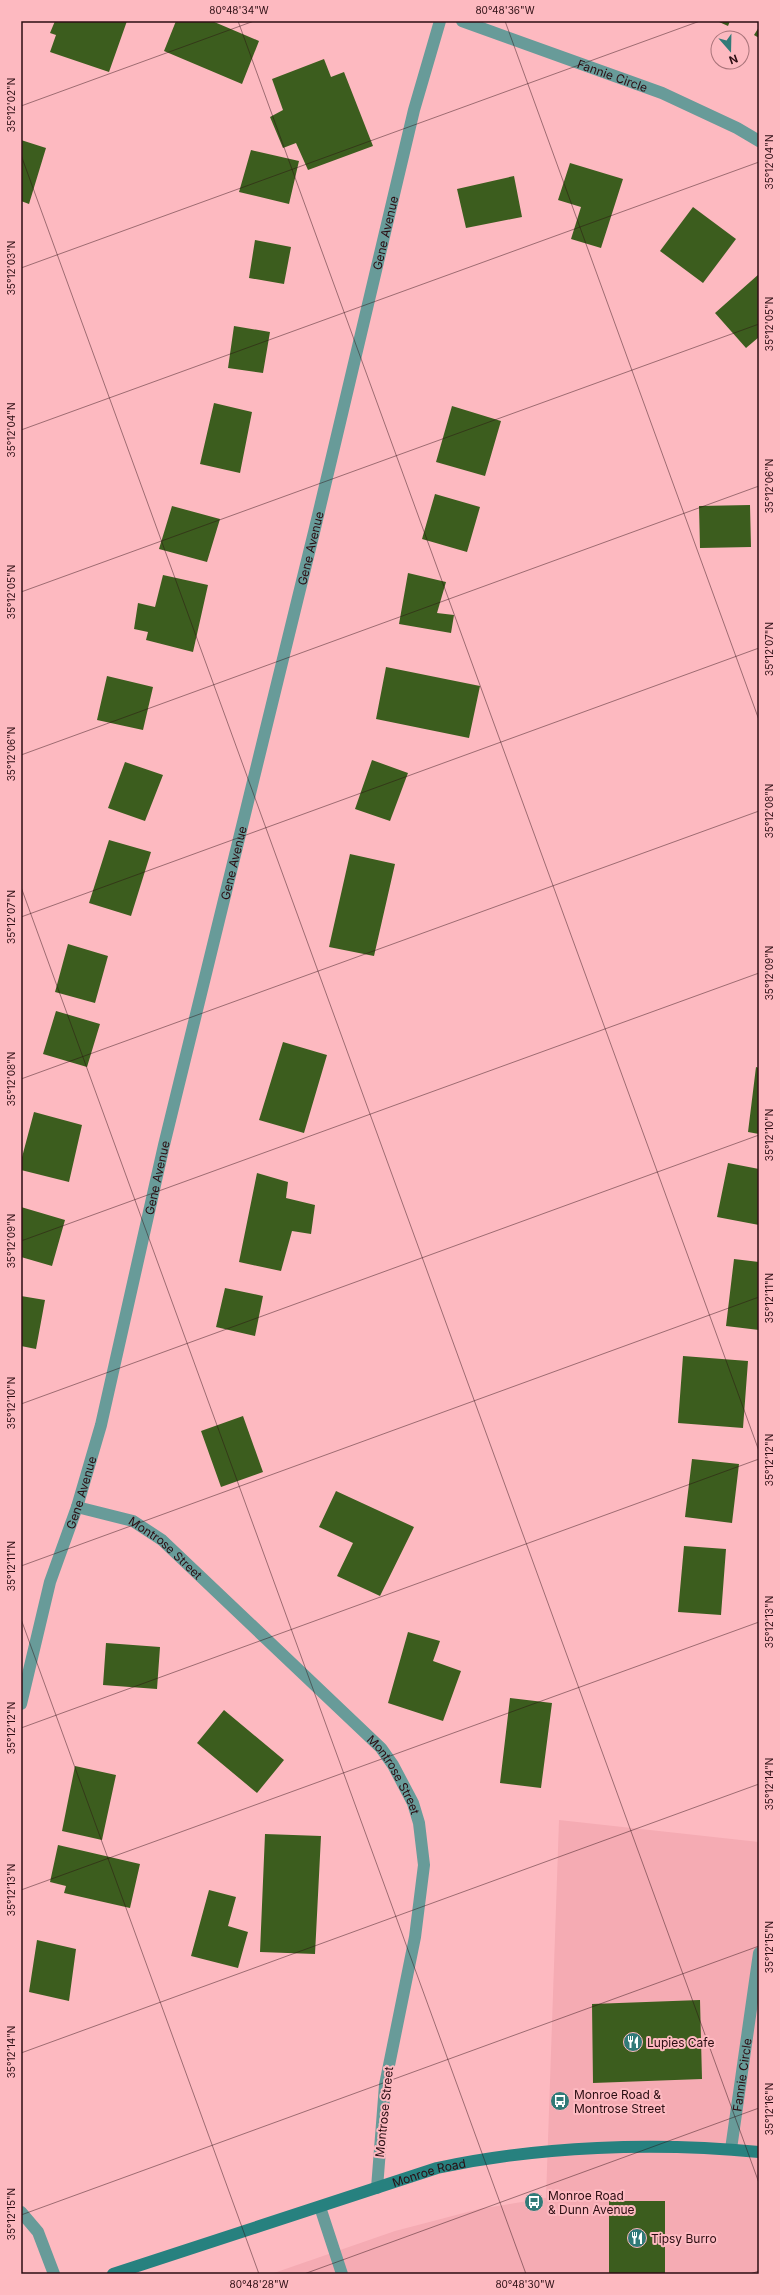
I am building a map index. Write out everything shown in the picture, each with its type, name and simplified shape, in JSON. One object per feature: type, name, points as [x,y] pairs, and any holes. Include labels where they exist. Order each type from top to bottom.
[{"type":"main road","name":"Monroe Road","points":[[113,2274],[437,2168],[487,2157],[605,2148],[697,2147],[759,2152]]},
{"type":"street","name":"Gene Avenue","points":[[21,1704],[50,1582],[77,1507],[101,1425],[166,1137],[312,544],[414,110],[440,21]]},
{"type":"street","name":"Fannie Circle","points":[[462,21],[662,93],[737,128],[759,141]]},
{"type":"street","name":"Montrose Street","points":[[77,1507],[133,1521],[162,1540],[381,1748],[393,1765],[412,1803],[419,1823],[424,1865],[415,1937],[385,2085],[377,2188]]},
{"type":"street","name":"Fannie Circle","points":[[730,2150],[759,1953]]},
{"type":"street","points":[[320,2207],[342,2274]]},
{"type":"street","points":[[21,2212],[38,2232],[54,2274]]},
{"type":"shaded area","points":[[559,1820],[759,1842],[759,2274],[271,2274],[395,2231],[479,2209],[546,2198]]},
{"type":"building","points":[[55,21],[127,21],[109,72],[50,52],[56,35],[50,33]]},
{"type":"building","points":[[176,21],[212,21],[259,41],[242,84],[164,51]]},
{"type":"building","points":[[717,21],[730,21],[728,26]]},
{"type":"building","points":[[759,27],[759,38],[754,35]]},
{"type":"building","points":[[324,59],[331,77],[344,72],[373,146],[308,170],[296,143],[283,148],[270,117],[283,110],[272,79]]},
{"type":"building","points":[[21,140],[46,148],[29,204],[21,201]]},
{"type":"building","points":[[251,150],[299,161],[289,204],[239,192]]},
{"type":"building","points":[[570,163],[623,179],[601,248],[571,239],[581,207],[558,200]]},
{"type":"building","points":[[514,176],[522,217],[466,228],[457,189]]},
{"type":"building","points":[[693,207],[736,239],[703,283],[660,251]]},
{"type":"building","points":[[255,240],[291,247],[284,284],[249,278]]},
{"type":"building","points":[[759,274],[759,337],[746,348],[715,313]]},
{"type":"building","points":[[234,326],[270,332],[263,373],[228,368]]},
{"type":"building","points":[[214,403],[252,412],[240,473],[200,464]]},
{"type":"building","points":[[452,406],[501,421],[485,476],[436,462]]},
{"type":"building","points":[[435,494],[480,507],[467,552],[422,539]]},
{"type":"building","points":[[750,505],[751,547],[700,548],[699,506]]},
{"type":"building","points":[[172,506],[220,519],[207,562],[159,549]]},
{"type":"building","points":[[408,573],[446,582],[437,613],[454,615],[451,633],[399,624]]},
{"type":"building","points":[[163,575],[208,585],[193,652],[146,640],[148,632],[134,629],[138,603],[155,607]]},
{"type":"building","points":[[386,667],[480,686],[469,738],[376,719]]},
{"type":"building","points":[[107,676],[153,687],[143,730],[97,720]]},
{"type":"building","points":[[372,760],[408,773],[390,821],[355,809]]},
{"type":"building","points":[[125,762],[163,775],[145,821],[108,808]]},
{"type":"building","points":[[109,840],[151,852],[131,916],[89,903]]},
{"type":"building","points":[[350,854],[395,864],[374,956],[329,947]]},
{"type":"building","points":[[68,944],[108,956],[95,1003],[55,992]]},
{"type":"building","points":[[56,1011],[100,1024],[87,1067],[43,1054]]},
{"type":"building","points":[[283,1042],[327,1055],[304,1133],[259,1120]]},
{"type":"building","points":[[756,1067],[759,1068],[759,1134],[748,1132]]},
{"type":"building","points":[[34,1112],[82,1125],[69,1182],[21,1170],[21,1161]]},
{"type":"building","points":[[728,1163],[759,1169],[759,1225],[717,1217]]},
{"type":"building","points":[[257,1173],[288,1182],[286,1198],[315,1205],[311,1234],[292,1231],[281,1271],[239,1262]]},
{"type":"building","points":[[21,1207],[65,1220],[52,1266],[21,1257]]},
{"type":"building","points":[[734,1259],[759,1262],[759,1330],[726,1326]]},
{"type":"building","points":[[225,1288],[263,1296],[255,1336],[216,1327]]},
{"type":"building","points":[[21,1296],[45,1300],[36,1349],[21,1346]]},
{"type":"building","points":[[683,1356],[748,1361],[743,1428],[678,1423]]},
{"type":"building","points":[[243,1416],[263,1472],[221,1487],[201,1431]]},
{"type":"building","points":[[692,1459],[739,1464],[732,1523],[685,1517]]},
{"type":"building","points":[[336,1491],[414,1527],[380,1596],[337,1576],[353,1543],[319,1527]]},
{"type":"building","points":[[684,1546],[726,1549],[721,1615],[678,1612]]},
{"type":"building","points":[[408,1632],[440,1641],[433,1661],[461,1671],[443,1721],[388,1703]]},
{"type":"building","points":[[106,1643],[160,1647],[157,1689],[103,1685]]},
{"type":"building","points":[[510,1698],[552,1703],[541,1788],[500,1783]]},
{"type":"building","points":[[224,1710],[284,1760],[257,1793],[197,1743]]},
{"type":"building","points":[[75,1766],[116,1775],[102,1840],[62,1831]]},
{"type":"building","points":[[265,1834],[321,1836],[315,1954],[260,1952]]},
{"type":"building","points":[[58,1845],[140,1864],[130,1908],[64,1893],[66,1886],[50,1882]]},
{"type":"building","points":[[209,1890],[236,1897],[228,1926],[248,1932],[238,1968],[191,1956]]},
{"type":"building","points":[[37,1940],[76,1949],[69,2001],[29,1992]]},
{"type":"building","name":"Lupies Cafe","points":[[700,2000],[702,2079],[593,2083],[592,2004]]},
{"type":"building","name":"Tipsy Burro","points":[[609,2201],[665,2201],[665,2274],[609,2274]]},
{"type":"place","name":"Lupies Cafe","points":[[633,2042]]},
{"type":"place","name":"Monroe Road & Montrose Street","points":[[560,2101]]},
{"type":"place","name":"Monroe Road & Dunn Avenue","points":[[534,2202]]},
{"type":"place","name":"Tipsy Burro","points":[[637,2238]]}]
